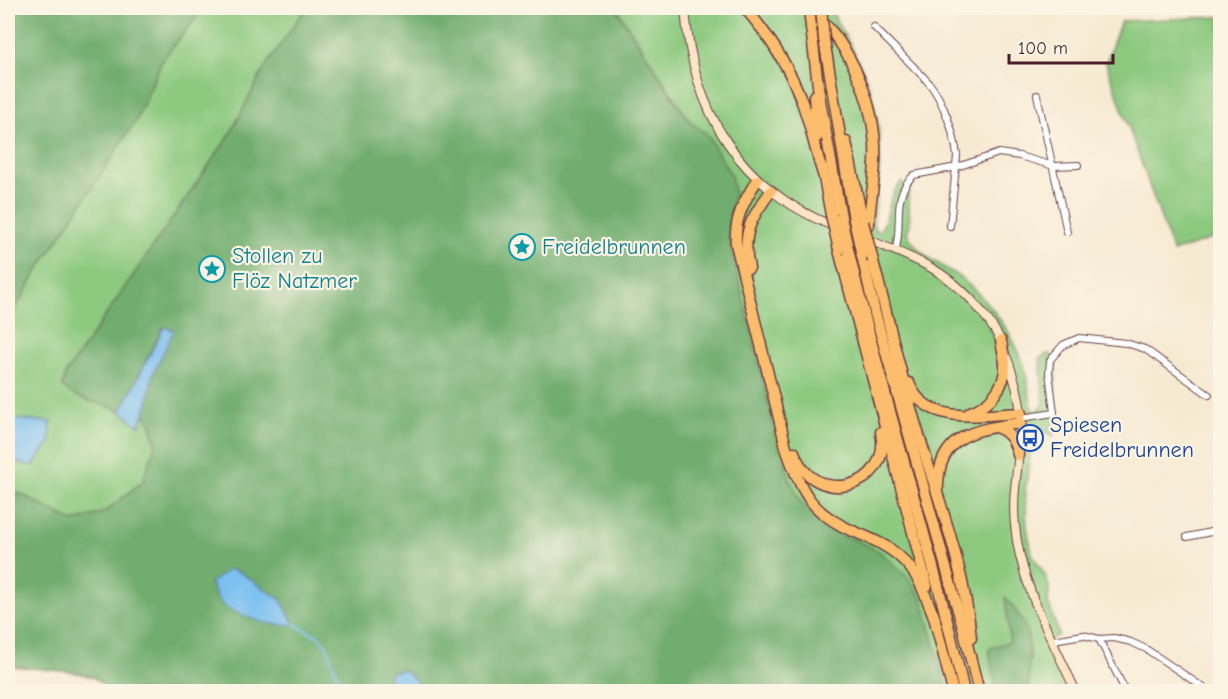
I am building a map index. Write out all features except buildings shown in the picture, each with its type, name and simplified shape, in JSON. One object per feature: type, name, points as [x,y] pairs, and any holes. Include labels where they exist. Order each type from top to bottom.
[{"type":"highway","points":[[745,8],[775,47],[803,104],[814,149],[836,216],[878,404],[953,692]]},
{"type":"highway","points":[[808,8],[836,216]]},
{"type":"highway","points":[[808,8],[844,49],[864,90],[872,118],[876,146],[862,222],[862,256],[875,313],[979,692]]},
{"type":"highway","points":[[821,8],[832,92],[862,222],[968,613],[973,665]]},
{"type":"highway","points":[[814,50],[814,107],[823,174]]},
{"type":"highway","points":[[757,180],[738,214],[736,244],[794,472],[808,499],[826,517],[883,545],[903,560],[920,582],[935,619]]},
{"type":"highway","points":[[771,191],[750,223],[746,234],[747,258],[793,448],[797,461],[804,470],[817,482],[836,486],[846,486],[857,482],[872,472],[882,451],[878,404]]},
{"type":"highway","points":[[844,251],[927,544],[964,692]]},
{"type":"highway","points":[[960,414],[977,409],[994,396],[1004,377],[1005,366],[1001,341]]},
{"type":"highway","points":[[897,350],[911,388],[918,398],[936,411],[1021,418]]},
{"type":"highway","points":[[938,499],[939,470],[950,447],[966,434],[1021,418]]},
{"type":"highway","points":[[994,427],[1008,433],[1018,455]]},
{"type":"street","points":[[685,8],[691,56],[706,104],[740,160],[757,180],[807,216],[925,264],[952,279],[972,299],[1001,341],[1017,390],[1021,418],[1013,509],[1019,556],[1025,579],[1076,692]]},
{"type":"street","points":[[874,27],[930,84],[942,104],[956,147],[957,167],[950,226]]},
{"type":"street","points":[[1037,95],[1067,232]]},
{"type":"street","points":[[895,251],[900,231],[898,201],[901,191],[914,175],[957,167],[999,153],[1054,166],[1078,165]]},
{"type":"street","points":[[1021,418],[1054,413],[1049,372],[1050,360],[1063,345],[1079,338],[1126,343],[1145,349],[1209,394]]},
{"type":"street","points":[[1187,537],[1221,530]]},
{"type":"street","points":[[1053,640],[1083,635],[1131,642],[1146,649],[1210,692]]},
{"type":"street","points":[[1099,639],[1126,692]]},
{"type":"green space","points":[[8,8],[204,8],[162,60],[137,119],[38,270],[8,322]]},
{"type":"green space","points":[[204,8],[306,8],[265,67],[229,136],[66,373],[100,403],[121,411],[139,426],[145,414],[151,424],[156,444],[143,481],[105,512],[73,522],[19,493],[9,491],[8,493],[8,460],[11,462],[51,422],[8,419],[8,322],[38,270],[137,119],[162,60]]},
{"type":"green space","points":[[306,8],[616,8],[677,103],[691,123],[707,134],[731,175],[734,193],[729,239],[776,435],[791,482],[801,503],[816,519],[835,533],[880,552],[909,579],[922,598],[947,691],[426,692],[405,670],[391,672],[386,691],[111,691],[93,677],[73,672],[8,666],[8,493],[9,491],[19,493],[73,522],[105,512],[143,481],[156,444],[151,424],[145,414],[153,374],[173,330],[163,327],[121,411],[68,392],[62,387],[66,373],[229,136],[265,67]]},
{"type":"green space","points":[[616,8],[833,8],[837,23],[862,69],[875,108],[880,164],[873,224],[875,230],[879,231],[883,225],[896,188],[902,182],[908,190],[910,225],[907,232],[911,240],[923,253],[972,287],[997,316],[1022,360],[1032,410],[1037,411],[1044,404],[1040,358],[1051,354],[1056,363],[1054,436],[1041,429],[1034,430],[1025,492],[1027,528],[1032,554],[1046,577],[1049,588],[1048,602],[1059,635],[1046,641],[1069,689],[1029,691],[1028,670],[1031,655],[1006,598],[1010,643],[992,647],[989,650],[996,691],[947,691],[922,598],[909,579],[880,552],[835,533],[816,519],[801,503],[791,482],[776,435],[729,238],[734,193],[707,134],[691,123]]},
{"type":"green space","points":[[1220,17],[1220,236],[1173,252],[1106,63],[1121,21]]},
{"type":"green space","points":[[1005,597],[1025,625],[1029,652],[1029,691],[996,691],[989,650],[1010,642]]},
{"type":"water","points":[[164,327],[174,330],[153,374],[147,407],[139,426],[121,411]]},
{"type":"water","points":[[8,419],[51,422],[50,442],[33,466],[8,460]]},
{"type":"water","points":[[230,569],[241,573],[281,600],[294,624],[278,625],[257,620],[237,613],[222,604],[210,583]]},
{"type":"water","points":[[405,670],[426,691],[386,691],[391,672]]},
{"type":"waterway","points":[[294,624],[319,637],[327,647],[337,676],[352,692]]},
{"type":"place","name":"Freidelbrunnen","points":[[522,247]]},
{"type":"place","name":"Stollen zu Flöz Natzmer","points":[[212,269]]},
{"type":"place","name":"Spiesen Freidelbrunnen","points":[[1030,438]]}]
